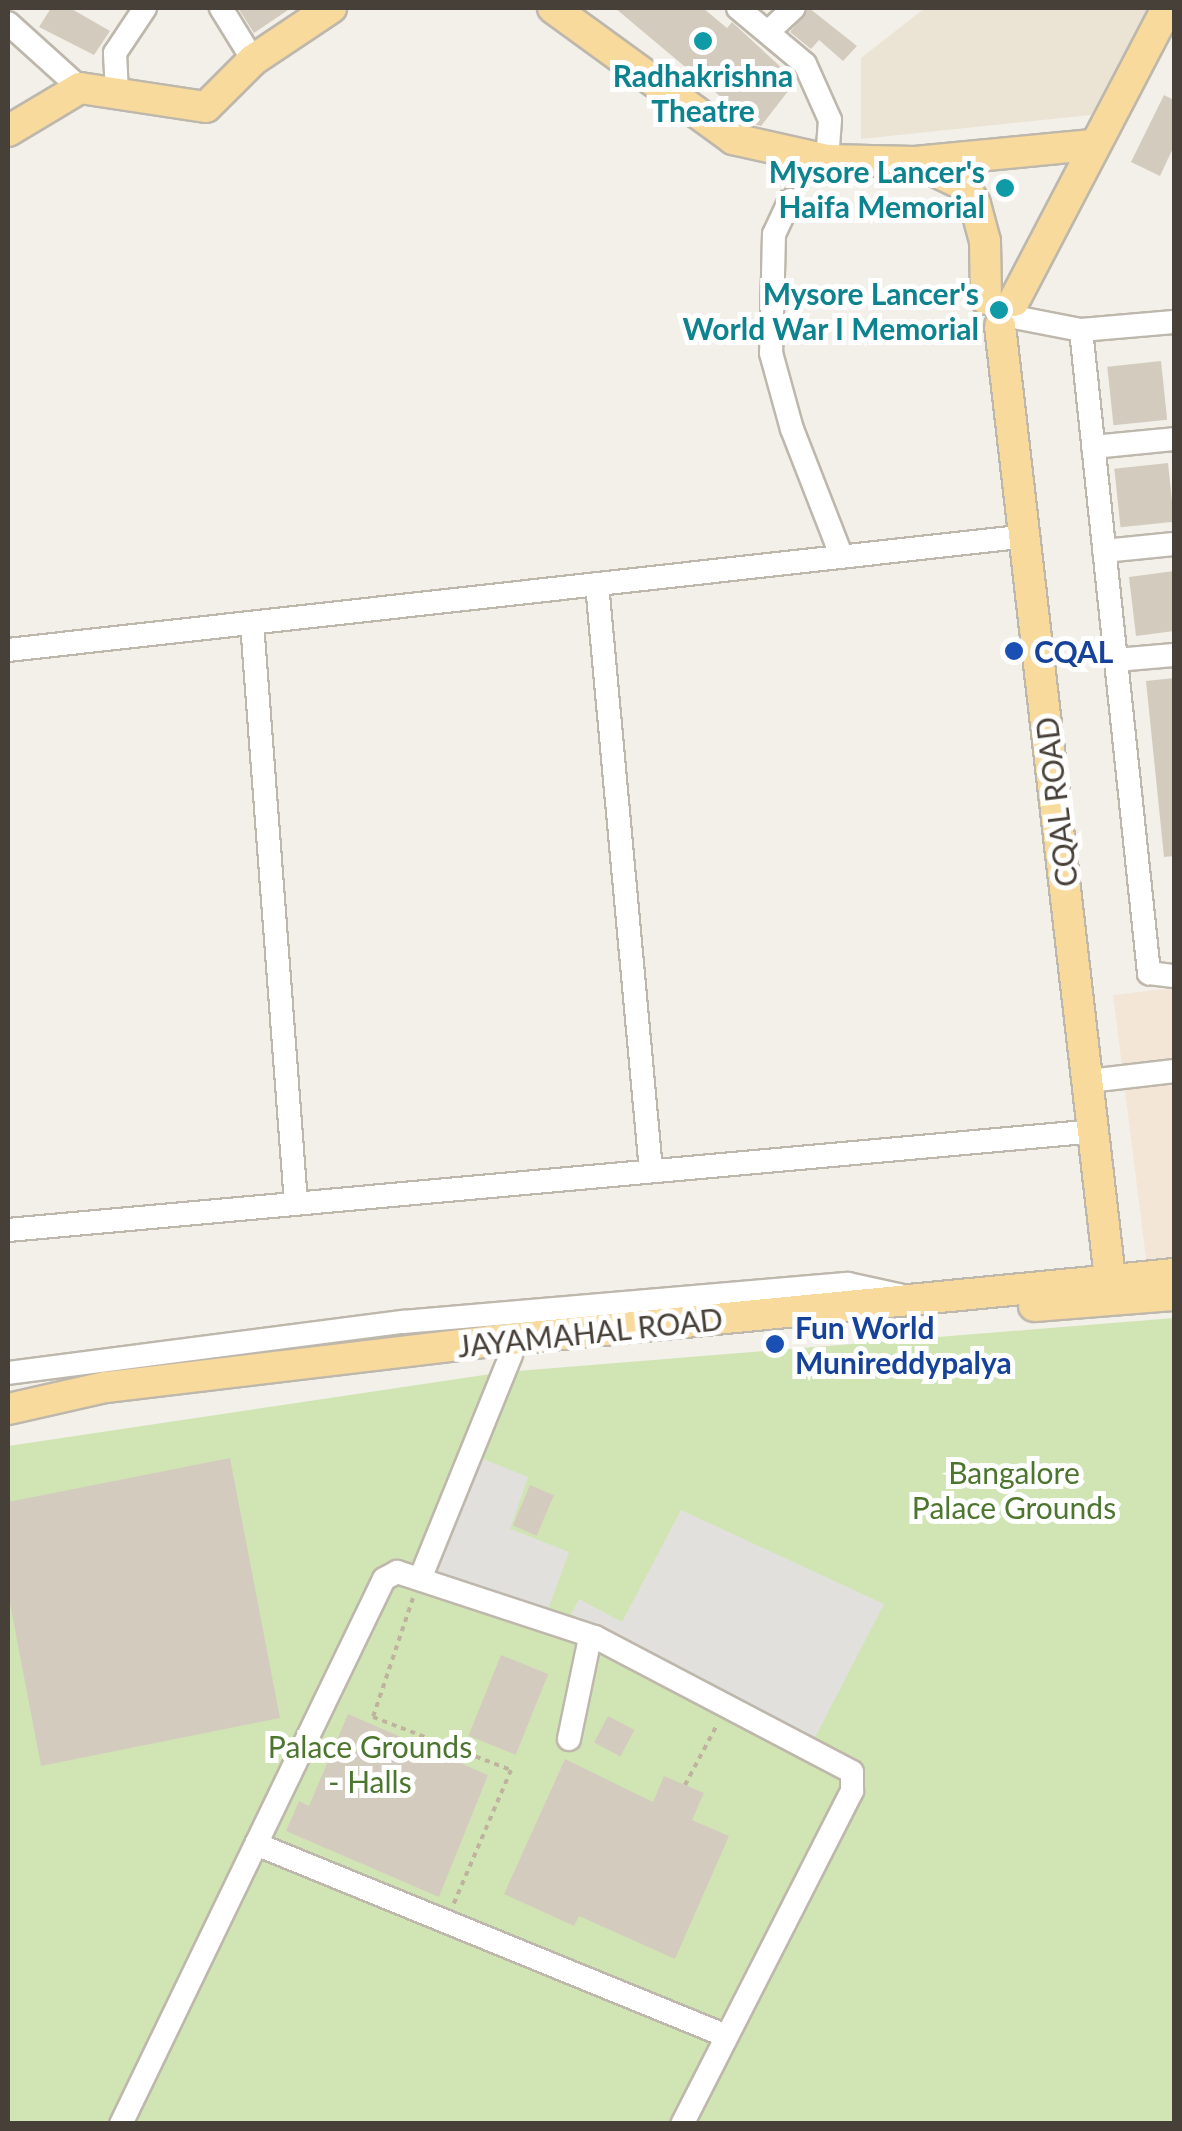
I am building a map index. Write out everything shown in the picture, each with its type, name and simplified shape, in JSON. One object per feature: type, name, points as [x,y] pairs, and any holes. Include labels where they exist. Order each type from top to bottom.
[{"type":"main road","points":[[8,131],[80,88],[200,108],[253,60],[331,8]]},
{"type":"main road","name":"CQAL ROAD","points":[[553,8],[721,133],[827,160],[915,162],[1092,144]]},
{"type":"main road","points":[[1004,311],[1167,8]]},
{"type":"main road","name":"CQAL ROAD","points":[[915,162],[944,171],[975,204],[1004,311],[1112,1290]]},
{"type":"main road","name":"JAYAMAHAL ROAD","points":[[562,1331],[1112,1290],[1174,1274]]},
{"type":"main road","name":"JAYAMAHAL ROAD","points":[[8,1421],[101,1402],[498,1351],[562,1331],[920,1300],[1112,1290],[1174,1295]]},
{"type":"main road","name":"JAYAMAHAL ROAD","points":[[8,1409],[106,1387],[498,1351]]},
{"type":"street","points":[[8,16],[16,8]]},
{"type":"street","points":[[117,92],[116,53],[145,8]]},
{"type":"street","points":[[221,8],[253,60]]},
{"type":"street","points":[[738,8],[805,64],[830,120],[827,160]]},
{"type":"street","points":[[768,32],[794,8]]},
{"type":"street","points":[[8,23],[80,88]]},
{"type":"street","points":[[790,200],[774,234],[771,353],[792,429],[842,557]]},
{"type":"street","points":[[1004,311],[1081,330],[1174,322]]},
{"type":"street","points":[[1081,330],[1150,973],[1174,976]]},
{"type":"street","points":[[1093,447],[1174,439]]},
{"type":"street","points":[[8,650],[1027,536]]},
{"type":"street","points":[[1104,551],[1174,544]]},
{"type":"street","points":[[598,584],[651,1172]]},
{"type":"street","points":[[252,623],[296,1204]]},
{"type":"street","points":[[1116,660],[1174,655]]},
{"type":"street","points":[[1089,1081],[1174,1071]]},
{"type":"street","points":[[8,1230],[1095,1131]]},
{"type":"street","points":[[8,1373],[233,1342],[562,1331]]},
{"type":"street","points":[[420,1580],[498,1351]]},
{"type":"street","points":[[122,2124],[384,1579],[398,1572],[565,1627],[773,1739],[838,1784],[668,2124]]},
{"type":"street","points":[[565,1627],[588,1647],[674,1686],[720,1718],[852,1772],[855,1781],[682,2124]]},
{"type":"street","points":[[569,1739],[588,1647]]},
{"type":"street","points":[[256,1844],[715,2032]]},
{"type":"path","points":[[420,1580],[373,1717],[511,1770],[445,1923]]},
{"type":"path","points":[[685,1785],[720,1718]]},
{"type":"shaded area","points":[[925,8],[1148,8],[1091,115],[861,139],[861,58]]},
{"type":"shaded area","points":[[1174,988],[1174,1265],[1147,1267],[1113,995]]},
{"type":"shaded area","points":[[478,1457],[528,1477],[510,1529],[569,1552],[545,1618],[430,1574]]},
{"type":"shaded area","points":[[681,1510],[884,1604],[812,1743],[571,1614],[579,1599],[622,1622]]},
{"type":"green space","name":"Palace Grounds - Halls","points":[[1174,1318],[1174,2123],[8,2123],[8,1446],[504,1372]]},
{"type":"building","points":[[51,8],[70,8],[110,31],[94,55],[39,27]]},
{"type":"building","points":[[238,8],[291,8],[254,33]]},
{"type":"building","points":[[615,8],[703,8],[727,28],[732,22],[796,81],[761,126],[753,124]]},
{"type":"building","points":[[809,8],[857,46],[843,61],[819,40],[811,49],[790,32]]},
{"type":"building","points":[[1164,95],[1174,100],[1174,146],[1160,176],[1131,162]]},
{"type":"building","points":[[1161,361],[1167,420],[1113,425],[1107,367]]},
{"type":"building","points":[[1168,463],[1174,522],[1120,527],[1114,469]]},
{"type":"building","points":[[1174,571],[1174,631],[1136,636],[1129,577]]},
{"type":"building","points":[[1174,678],[1174,856],[1164,857],[1146,681]]},
{"type":"building","points":[[230,1458],[280,1718],[41,1766],[8,1593],[8,1502]]},
{"type":"building","points":[[530,1485],[554,1495],[537,1536],[513,1526]]},
{"type":"building","points":[[501,1655],[548,1674],[516,1755],[468,1736]]},
{"type":"building","points":[[348,1714],[488,1775],[439,1897],[286,1831],[299,1801],[309,1806]]},
{"type":"building","points":[[608,1716],[634,1730],[620,1757],[594,1742]]},
{"type":"building","points":[[565,1759],[653,1802],[664,1776],[704,1793],[692,1820],[729,1836],[675,1959],[579,1916],[574,1926],[504,1894]]},
{"type":"place","name":"Radhakrishna Theatre","points":[[703,41]]},
{"type":"place","name":"Mysore Lancer's Haifa Memorial","points":[[1005,188]]},
{"type":"place","name":"Mysore Lancer's World War I Memorial","points":[[999,310]]},
{"type":"place","name":"CQAL","points":[[1014,651]]},
{"type":"place","name":"Fun World Munireddypalya","points":[[775,1344]]},
{"type":"park label","name":"Bangalore Palace Grounds","points":[[1014,1489]]}]
